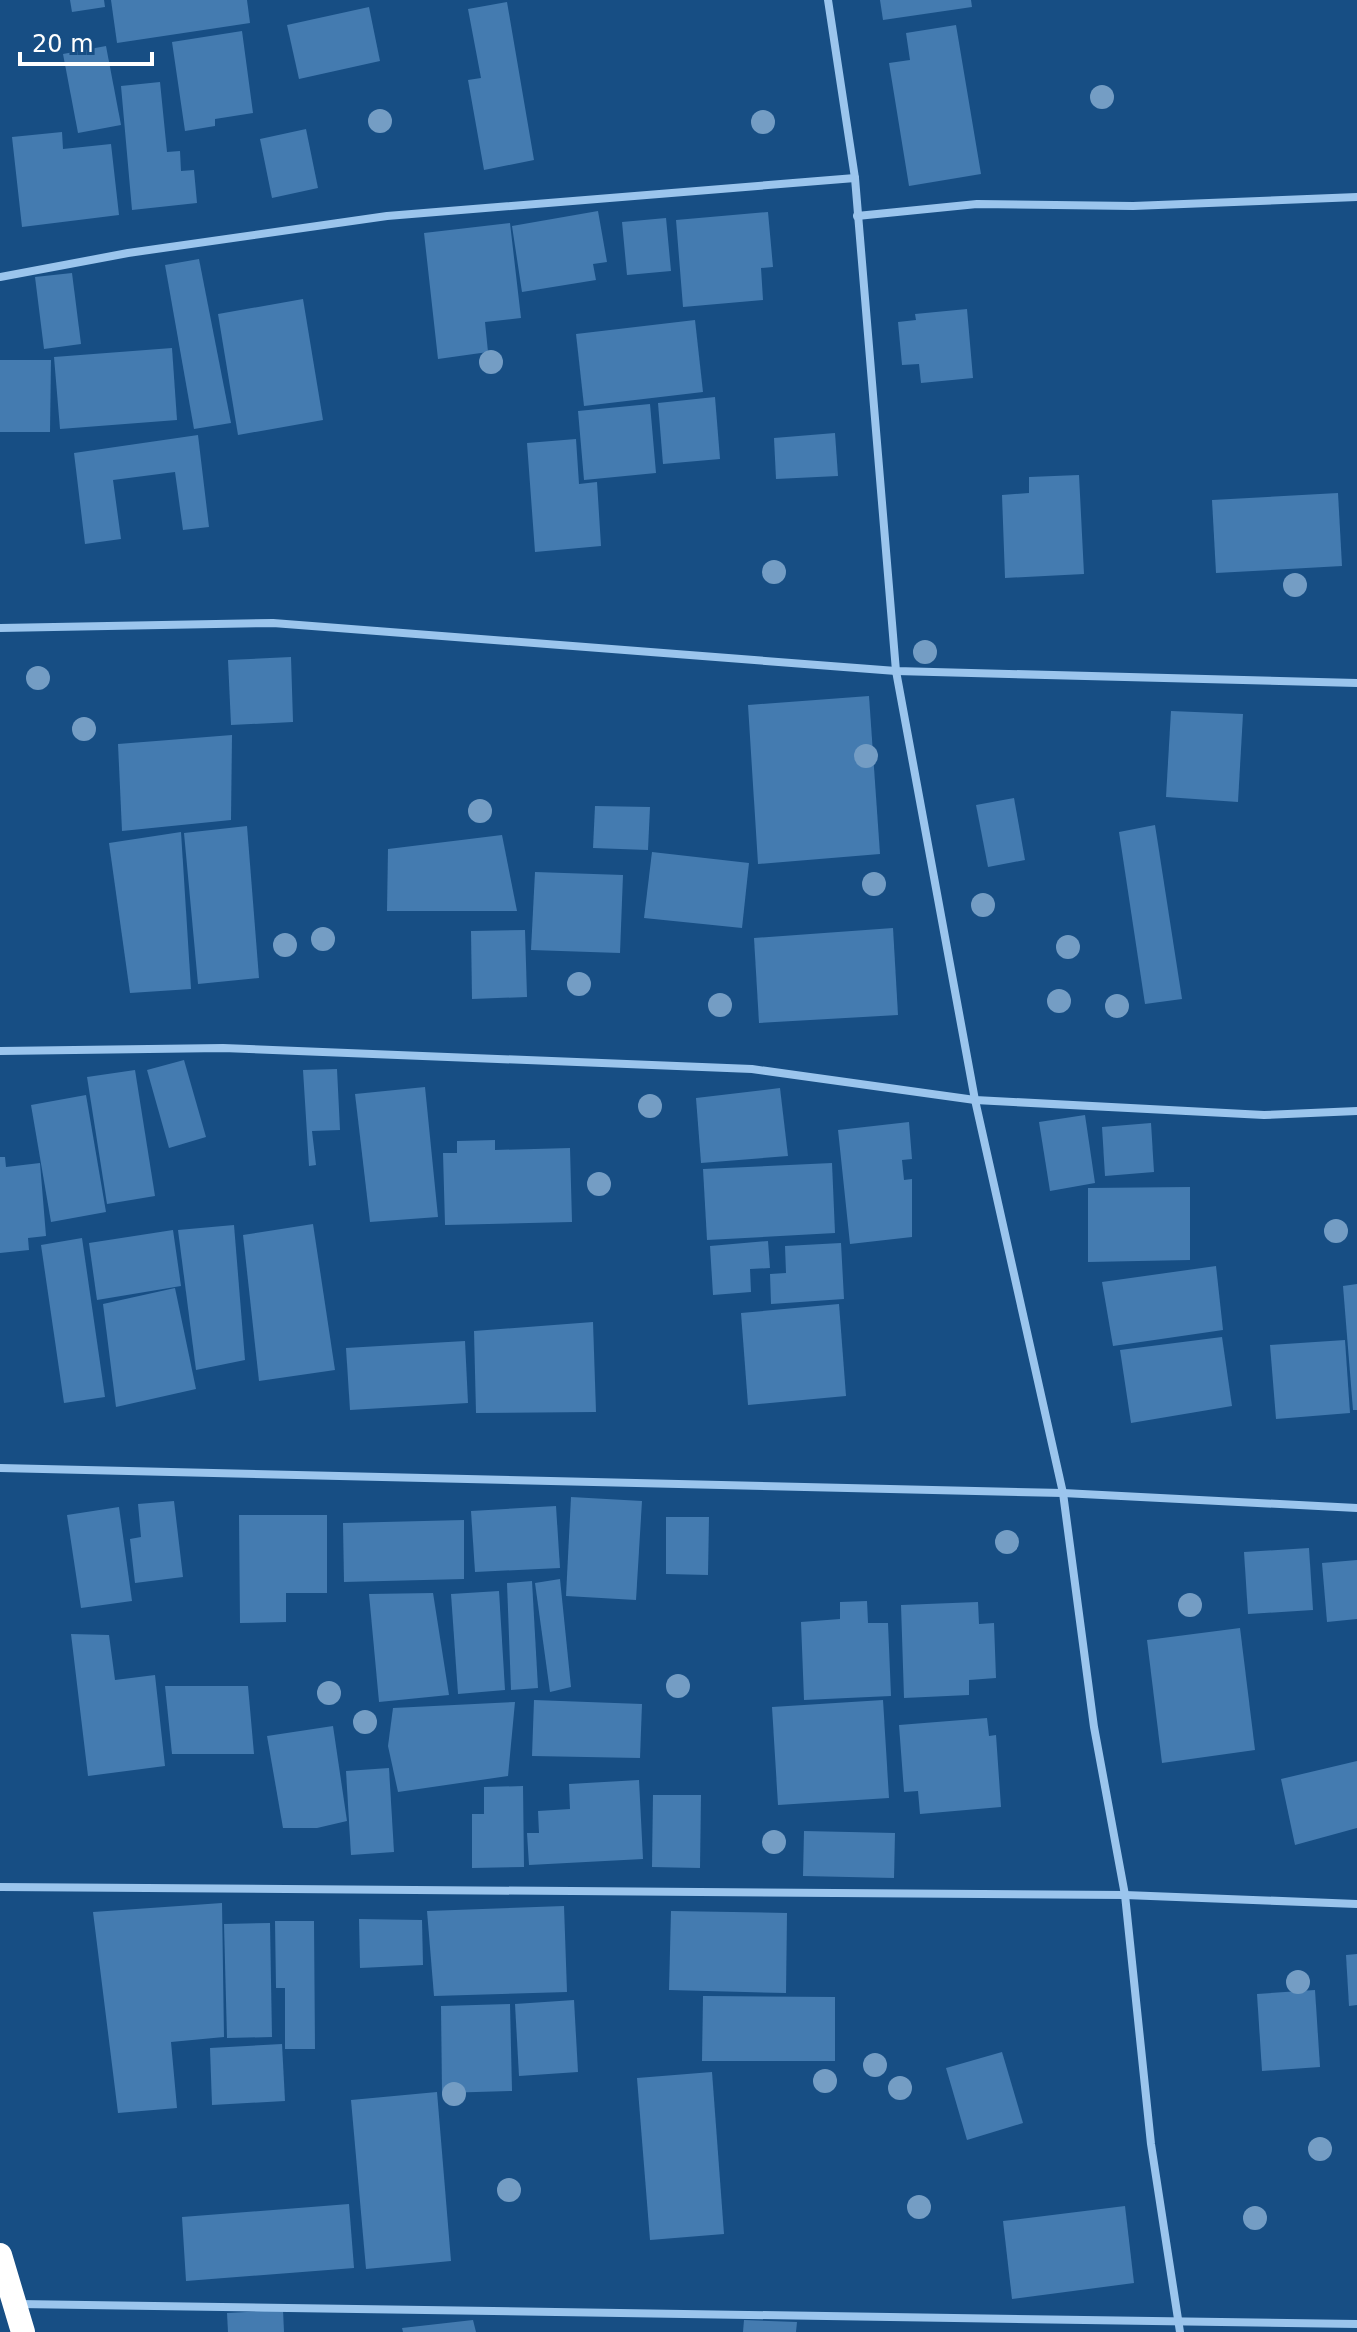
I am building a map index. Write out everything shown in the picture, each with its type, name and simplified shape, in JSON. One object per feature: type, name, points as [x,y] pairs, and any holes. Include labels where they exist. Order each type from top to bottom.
[{"type":"highway","points":[[0,2255],[23,2332]]},
{"type":"street","points":[[828,0],[855,178],[896,671],[975,1100],[1063,1493],[1094,1727],[1125,1895],[1151,2144],[1180,2328]]},
{"type":"street","points":[[0,277],[128,253],[387,216],[855,178]]},
{"type":"street","points":[[857,216],[977,204],[1133,206],[1357,197]]},
{"type":"street","points":[[0,628],[273,623],[896,671],[1357,683]]},
{"type":"street","points":[[0,1051],[223,1048],[752,1069],[975,1100],[1264,1115],[1357,1111]]},
{"type":"street","points":[[0,1468],[1063,1493],[1357,1508]]},
{"type":"street","points":[[0,1887],[1125,1895],[1357,1904]]},
{"type":"street","points":[[14,2304],[1180,2328],[1357,2324]]},
{"type":"building","points":[[70,0],[104,0],[105,7],[72,12]]},
{"type":"building","points":[[111,0],[247,0],[250,23],[117,43]]},
{"type":"building","points":[[880,0],[971,0],[972,7],[883,20]]},
{"type":"building","points":[[507,2],[534,160],[484,170],[468,80],[481,78],[468,9]]},
{"type":"building","points":[[369,7],[380,61],[299,79],[287,25]]},
{"type":"building","points":[[956,25],[981,174],[909,186],[889,63],[910,60],[906,33]]},
{"type":"building","points":[[242,31],[253,113],[215,119],[215,126],[185,131],[172,42]]},
{"type":"building","points":[[106,46],[121,125],[78,133],[63,54]]},
{"type":"building","points":[[160,82],[167,152],[180,151],[181,171],[194,170],[197,203],[132,210],[121,86]]},
{"type":"building","points":[[306,129],[318,188],[272,198],[260,139]]},
{"type":"building","points":[[62,132],[63,149],[111,144],[119,215],[22,227],[12,137]]},
{"type":"building","points":[[598,211],[607,262],[593,264],[596,280],[522,292],[512,226]]},
{"type":"building","points":[[768,212],[773,267],[761,268],[763,300],[683,307],[676,220]]},
{"type":"building","points":[[666,218],[671,271],[627,275],[622,222]]},
{"type":"building","points":[[510,223],[521,318],[485,322],[488,352],[438,359],[424,233]]},
{"type":"building","points":[[199,259],[231,423],[194,429],[165,265]]},
{"type":"building","points":[[72,273],[81,344],[44,349],[35,277]]},
{"type":"building","points":[[303,299],[323,420],[238,435],[218,314]]},
{"type":"building","points":[[967,309],[973,378],[921,383],[919,364],[902,365],[898,322],[916,320],[915,314]]},
{"type":"building","points":[[695,320],[703,392],[584,406],[576,334]]},
{"type":"building","points":[[172,348],[177,420],[60,429],[54,357]]},
{"type":"building","points":[[0,360],[51,360],[50,432],[0,432]]},
{"type":"building","points":[[715,397],[720,459],[663,464],[658,403]]},
{"type":"building","points":[[650,404],[656,473],[584,480],[578,411]]},
{"type":"building","points":[[835,433],[838,476],[776,479],[774,438]]},
{"type":"building","points":[[198,435],[209,527],[183,530],[175,472],[113,480],[121,539],[85,544],[74,453]]},
{"type":"building","points":[[576,439],[579,484],[597,482],[601,546],[535,552],[527,443]]},
{"type":"building","points":[[1079,475],[1084,574],[1005,578],[1002,495],[1029,493],[1029,477]]},
{"type":"building","points":[[1338,493],[1342,566],[1216,573],[1212,500]]},
{"type":"building","points":[[291,657],[293,722],[231,725],[228,660]]},
{"type":"building","points":[[869,696],[880,854],[758,864],[748,705]]},
{"type":"building","points":[[1171,711],[1243,714],[1238,802],[1166,797]]},
{"type":"building","points":[[232,735],[231,820],[122,831],[118,744]]},
{"type":"building","points":[[1014,798],[1025,860],[988,867],[976,805]]},
{"type":"building","points":[[595,806],[650,807],[648,850],[593,848]]},
{"type":"building","points":[[1155,825],[1182,999],[1145,1004],[1119,832]]},
{"type":"building","points":[[247,826],[259,978],[198,984],[184,833]]},
{"type":"building","points":[[181,832],[191,989],[130,993],[109,843]]},
{"type":"building","points":[[502,835],[517,911],[387,911],[388,849]]},
{"type":"building","points":[[652,852],[749,863],[742,928],[644,918]]},
{"type":"building","points":[[535,872],[623,875],[620,953],[531,950]]},
{"type":"building","points":[[893,928],[898,1015],[759,1023],[754,938]]},
{"type":"building","points":[[525,930],[527,997],[472,999],[471,931]]},
{"type":"building","points":[[184,1060],[206,1137],[169,1148],[147,1070]]},
{"type":"building","points":[[337,1069],[340,1130],[312,1131],[316,1165],[309,1166],[303,1070]]},
{"type":"building","points":[[135,1070],[155,1196],[107,1204],[87,1077]]},
{"type":"building","points":[[425,1087],[438,1217],[370,1222],[355,1094]]},
{"type":"building","points":[[780,1088],[788,1156],[701,1163],[696,1098]]},
{"type":"building","points":[[86,1095],[106,1212],[51,1222],[31,1105]]},
{"type":"building","points":[[1085,1115],[1095,1183],[1050,1191],[1039,1122]]},
{"type":"building","points":[[909,1122],[912,1159],[902,1160],[904,1180],[912,1179],[912,1237],[850,1244],[838,1130]]},
{"type":"building","points":[[1151,1123],[1154,1172],[1105,1176],[1102,1127]]},
{"type":"building","points":[[495,1140],[495,1150],[570,1148],[572,1222],[445,1225],[443,1153],[457,1153],[457,1141]]},
{"type":"building","points":[[0,1157],[5,1157],[6,1167],[40,1163],[46,1236],[28,1238],[29,1250],[0,1253]]},
{"type":"building","points":[[832,1163],[835,1233],[707,1240],[703,1169]]},
{"type":"building","points":[[1190,1187],[1190,1260],[1088,1262],[1088,1188]]},
{"type":"building","points":[[313,1224],[335,1370],[259,1381],[243,1235]]},
{"type":"building","points":[[234,1225],[245,1360],[196,1370],[178,1230]]},
{"type":"building","points":[[173,1230],[181,1286],[97,1300],[89,1243]]},
{"type":"building","points":[[82,1238],[105,1397],[64,1403],[41,1245]]},
{"type":"building","points":[[768,1241],[770,1268],[750,1269],[751,1292],[713,1295],[710,1246]]},
{"type":"building","points":[[841,1243],[844,1299],[771,1304],[770,1274],[786,1273],[785,1246]]},
{"type":"building","points":[[1216,1266],[1223,1330],[1113,1346],[1102,1282]]},
{"type":"building","points":[[1357,1284],[1357,1410],[1353,1410],[1343,1286]]},
{"type":"building","points":[[175,1288],[196,1389],[116,1407],[103,1304]]},
{"type":"building","points":[[839,1304],[846,1396],[748,1405],[741,1313]]},
{"type":"building","points":[[593,1322],[596,1412],[476,1413],[474,1331]]},
{"type":"building","points":[[1222,1337],[1232,1406],[1131,1423],[1120,1350]]},
{"type":"building","points":[[1345,1340],[1350,1413],[1276,1419],[1270,1345]]},
{"type":"building","points":[[465,1341],[468,1403],[350,1410],[346,1348]]},
{"type":"building","points":[[571,1497],[642,1501],[636,1600],[566,1596]]},
{"type":"building","points":[[174,1501],[183,1577],[135,1583],[130,1539],[141,1537],[138,1504]]},
{"type":"building","points":[[556,1506],[560,1568],[475,1572],[471,1511]]},
{"type":"building","points":[[119,1507],[132,1601],[81,1608],[67,1515]]},
{"type":"building","points":[[239,1515],[327,1515],[327,1593],[286,1593],[286,1622],[240,1623]]},
{"type":"building","points":[[666,1517],[709,1517],[708,1575],[666,1574]]},
{"type":"building","points":[[464,1520],[464,1579],[344,1582],[343,1523]]},
{"type":"building","points":[[1309,1548],[1313,1610],[1248,1614],[1244,1552]]},
{"type":"building","points":[[1357,1560],[1357,1619],[1327,1622],[1322,1563]]},
{"type":"building","points":[[560,1579],[571,1687],[550,1692],[535,1583]]},
{"type":"building","points":[[532,1581],[538,1688],[511,1690],[507,1583]]},
{"type":"building","points":[[499,1591],[505,1690],[458,1694],[451,1594]]},
{"type":"building","points":[[433,1593],[449,1695],[379,1702],[369,1594]]},
{"type":"building","points":[[867,1601],[868,1623],[888,1623],[891,1696],[804,1700],[801,1622],[840,1619],[840,1602]]},
{"type":"building","points":[[978,1602],[979,1624],[994,1623],[996,1678],[969,1680],[969,1695],[904,1698],[901,1605]]},
{"type":"building","points":[[1240,1628],[1255,1750],[1162,1763],[1147,1640]]},
{"type":"building","points":[[71,1634],[109,1635],[115,1680],[155,1675],[165,1766],[88,1776]]},
{"type":"building","points":[[165,1686],[248,1686],[254,1754],[172,1754]]},
{"type":"building","points":[[534,1700],[642,1704],[640,1758],[532,1756]]},
{"type":"building","points":[[883,1700],[889,1798],[778,1805],[772,1707]]},
{"type":"building","points":[[515,1702],[508,1776],[398,1792],[388,1746],[393,1708]]},
{"type":"building","points":[[987,1718],[989,1736],[996,1735],[1001,1807],[920,1814],[918,1791],[904,1792],[899,1725]]},
{"type":"building","points":[[333,1726],[347,1821],[317,1828],[283,1828],[267,1736]]},
{"type":"building","points":[[1357,1761],[1357,1828],[1295,1845],[1281,1779]]},
{"type":"building","points":[[389,1768],[394,1852],[351,1855],[346,1771]]},
{"type":"building","points":[[639,1780],[643,1859],[529,1865],[527,1833],[539,1833],[538,1811],[570,1809],[569,1784]]},
{"type":"building","points":[[523,1786],[524,1867],[472,1868],[472,1814],[484,1814],[484,1787]]},
{"type":"building","points":[[653,1795],[701,1795],[700,1868],[652,1867]]},
{"type":"building","points":[[804,1831],[895,1833],[894,1878],[803,1876]]},
{"type":"building","points":[[222,1903],[224,2037],[171,2042],[177,2108],[118,2113],[93,1912]]},
{"type":"building","points":[[564,1906],[567,1992],[434,1996],[427,1911]]},
{"type":"building","points":[[671,1911],[787,1913],[786,1993],[669,1990]]},
{"type":"building","points":[[359,1919],[422,1920],[423,1965],[360,1968]]},
{"type":"building","points":[[275,1921],[314,1921],[315,2049],[285,2049],[285,1988],[276,1988]]},
{"type":"building","points":[[270,1923],[272,2037],[227,2038],[224,1924]]},
{"type":"building","points":[[1357,1954],[1357,2005],[1349,2006],[1346,1955]]},
{"type":"building","points":[[1315,1990],[1320,2067],[1262,2071],[1257,1994]]},
{"type":"building","points":[[703,1996],[835,1997],[835,2061],[702,2061]]},
{"type":"building","points":[[574,2000],[578,2072],[519,2076],[515,2004]]},
{"type":"building","points":[[510,2004],[512,2091],[442,2093],[441,2006]]},
{"type":"building","points":[[282,2044],[285,2101],[212,2105],[210,2048]]},
{"type":"building","points":[[1002,2052],[1023,2123],[967,2140],[946,2068]]},
{"type":"building","points":[[712,2072],[724,2234],[650,2240],[637,2078]]},
{"type":"building","points":[[437,2092],[451,2261],[366,2269],[351,2100]]},
{"type":"building","points":[[349,2204],[354,2268],[186,2281],[182,2217]]},
{"type":"building","points":[[1125,2206],[1134,2283],[1012,2299],[1003,2221]]},
{"type":"building","points":[[283,2310],[284,2332],[228,2332],[227,2313]]},
{"type":"building","points":[[473,2320],[476,2332],[403,2332],[402,2328]]},
{"type":"building","points":[[744,2320],[797,2322],[796,2332],[743,2332]]}]
